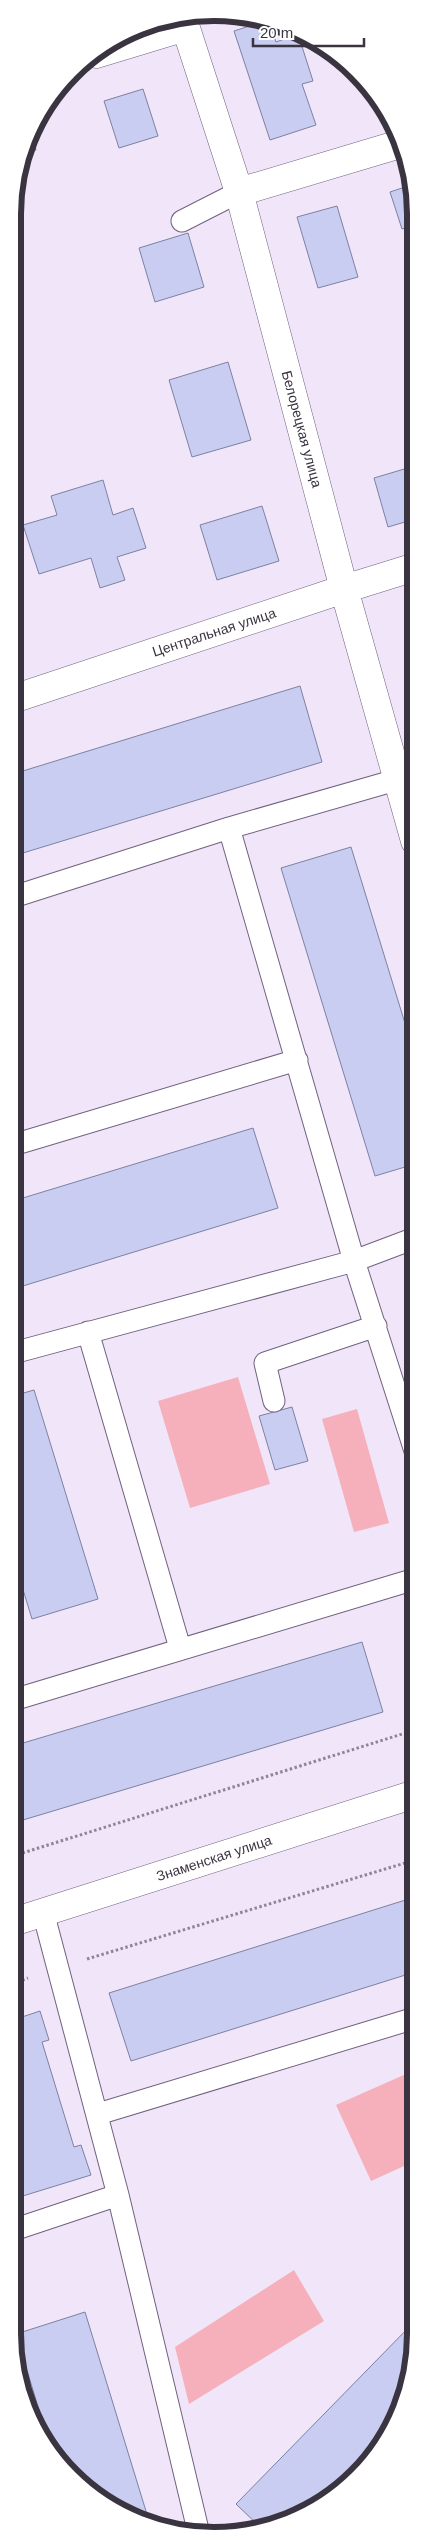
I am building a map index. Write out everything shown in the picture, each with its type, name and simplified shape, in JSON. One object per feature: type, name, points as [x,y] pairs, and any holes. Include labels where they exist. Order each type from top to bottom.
[{"type":"street","points":[[122,45],[180,24]]},
{"type":"street","name":"Белорецкая улица","points":[[184,24],[239,192],[344,589],[407,816]]},
{"type":"street","points":[[239,192],[394,146]]},
{"type":"street","name":"Центральная улица","points":[[21,696],[407,569]]},
{"type":"street","name":"Знаменская улица","points":[[21,1919],[407,1797]]},
{"type":"lane","points":[[182,221],[239,192]]},
{"type":"lane","points":[[21,894],[229,828],[396,780]]},
{"type":"lane","points":[[229,828],[354,1260],[407,1425]]},
{"type":"lane","points":[[21,1143],[297,1060]]},
{"type":"lane","points":[[21,1352],[354,1260],[407,1241]]},
{"type":"lane","points":[[274,1400],[265,1363],[376,1326]]},
{"type":"lane","points":[[88,1332],[180,1648]]},
{"type":"lane","points":[[21,1698],[180,1648],[407,1581]]},
{"type":"lane","points":[[43,1912],[98,2114],[196,2526]]},
{"type":"lane","points":[[98,2114],[407,2020]]},
{"type":"lane","points":[[21,2227],[118,2195]]},
{"type":"path","points":[[21,1853],[407,1733]]},
{"type":"path","points":[[21,1981],[58,1968],[407,1862]]},
{"type":"shaded area","points":[[238,1377],[270,1484],[190,1508],[158,1401]]},
{"type":"shaded area","points":[[357,1409],[389,1523],[354,1532],[322,1419]]},
{"type":"shaded area","points":[[407,2074],[407,2165],[371,2181],[336,2105]]},
{"type":"shaded area","points":[[294,2270],[324,2321],[189,2404],[175,2347]]},
{"type":"building","points":[[252,25],[273,30],[276,42],[290,37],[300,42],[313,81],[302,84],[316,125],[270,140],[234,31]]},
{"type":"building","points":[[143,89],[158,136],[119,148],[104,101]]},
{"type":"building","points":[[405,187],[407,227],[402,229],[390,192]]},
{"type":"building","points":[[337,206],[358,277],[318,288],[297,217]]},
{"type":"building","points":[[188,233],[204,287],[155,302],[139,248]]},
{"type":"building","points":[[228,362],[251,440],[192,457],[169,380]]},
{"type":"building","points":[[407,468],[407,521],[388,527],[374,478]]},
{"type":"building","points":[[103,480],[113,515],[133,508],[146,548],[117,557],[125,580],[100,588],[91,558],[39,574],[23,525],[57,515],[51,496]]},
{"type":"building","points":[[262,506],[279,561],[217,580],[200,525]]},
{"type":"building","points":[[300,686],[322,762],[21,854],[21,772]]},
{"type":"building","points":[[351,847],[407,1030],[407,1166],[375,1176],[281,868]]},
{"type":"building","points":[[253,1128],[278,1208],[21,1287],[21,1199]]},
{"type":"building","points":[[34,1390],[98,1599],[32,1619],[21,1583],[21,1394]]},
{"type":"building","points":[[292,1407],[308,1461],[275,1470],[259,1416]]},
{"type":"building","points":[[362,1642],[383,1712],[21,1821],[21,1744]]},
{"type":"building","points":[[407,1900],[407,1975],[131,2061],[109,1993]]},
{"type":"building","points":[[40,2011],[49,2040],[42,2042],[74,2147],[81,2145],[91,2175],[21,2197],[21,2017]]},
{"type":"building","points":[[85,2312],[147,2515],[118,2501],[97,2487],[69,2461],[54,2441],[43,2422],[23,2356],[21,2332]]},
{"type":"building","points":[[407,2329],[405,2359],[397,2396],[381,2430],[359,2461],[341,2479],[321,2494],[299,2507],[276,2517],[255,2522],[236,2504]]}]
